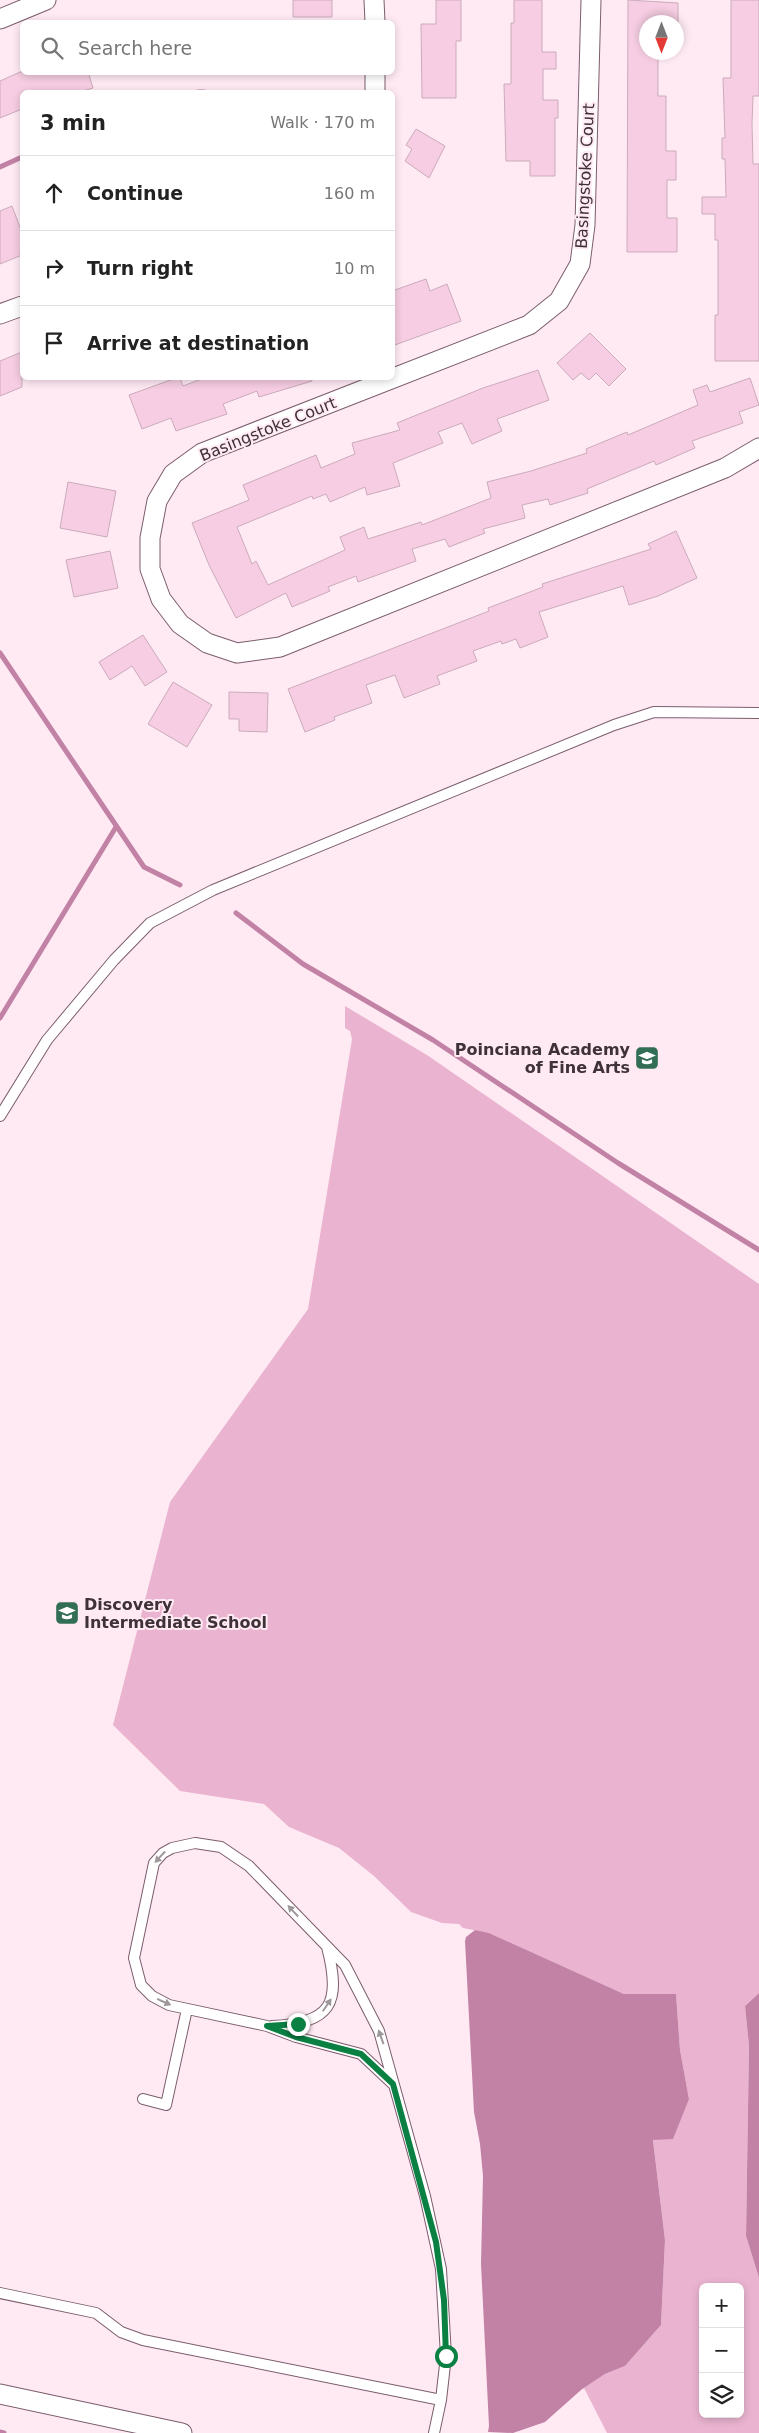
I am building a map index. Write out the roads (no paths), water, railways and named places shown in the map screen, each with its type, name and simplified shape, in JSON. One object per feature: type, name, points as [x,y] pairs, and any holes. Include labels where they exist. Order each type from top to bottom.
[{"type":"street","points":[[0,19],[46,0]]},
{"type":"street","points":[[374,0],[375,20]]},
{"type":"street","name":"Basingstoke Court","points":[[395,377],[529,325],[559,301],[580,264],[585,224],[591,0]]},
{"type":"street","points":[[375,90],[376,75]]},
{"type":"street","points":[[0,314],[20,307]]},
{"type":"street","name":"Basingstoke Court","points":[[388,380],[202,453],[173,474],[157,501],[150,538],[150,569],[161,599],[180,624],[207,643],[237,652],[280,647],[725,468],[759,448]]},
{"type":"street","points":[[0,2394],[182,2433]]},
{"type":"lane","points":[[0,1116],[47,1040],[114,960],[150,923],[213,890],[614,724],[654,712],[757,714]]},
{"type":"lane","points":[[393,2084],[361,2054],[296,2037],[267,2026],[169,2005],[152,1996],[141,1985],[134,1958],[154,1863],[163,1853],[172,1848],[195,1843],[221,1847],[231,1852],[266,1882],[345,1965],[379,2031],[425,2196],[441,2269],[446,2356],[441,2400],[434,2433]]},
{"type":"lane","points":[[267,2026],[298,2024],[312,2020],[327,2008],[331,2000],[334,1979],[327,1946]]},
{"type":"lane","points":[[143,2099],[166,2104],[188,2009]]},
{"type":"lane","points":[[0,2293],[96,2314],[103,2317],[121,2332],[143,2340],[441,2400]]},
{"type":"waterway","points":[[0,167],[20,158]]},
{"type":"waterway","points":[[0,653],[144,867],[180,885]]},
{"type":"waterway","points":[[0,1018],[116,827]]},
{"type":"waterway","points":[[236,913],[303,964],[433,1040],[618,1163],[759,1250]]},
{"type":"waterway","points":[[0,2432],[4,2433]]},
{"type":"place","name":"Poinciana Academy of Fine Arts","points":[[647,1058]]},
{"type":"place","name":"Discovery Intermediate School","points":[[67,1613]]}]
